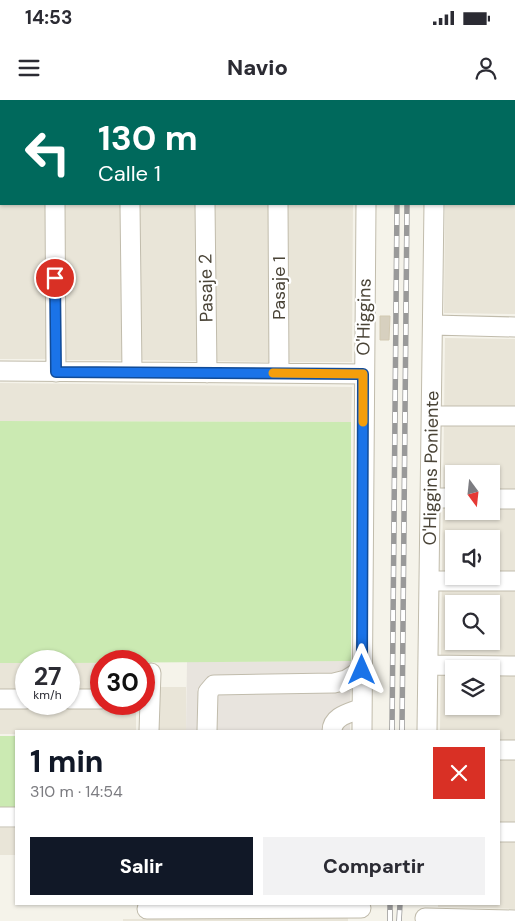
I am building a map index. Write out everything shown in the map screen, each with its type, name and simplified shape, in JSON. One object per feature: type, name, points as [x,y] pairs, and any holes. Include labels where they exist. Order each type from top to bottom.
[{"type":"street","points":[[55,205],[56,372]]},
{"type":"street","points":[[130,205],[132,372]]},
{"type":"street","name":"Pasaje 2","points":[[205,205],[207,372]]},
{"type":"street","name":"Pasaje 1","points":[[278,205],[279,373]]},
{"type":"street","name":"O'Higgins","points":[[362,730],[363,374],[366,205]]},
{"type":"street","name":"O'Higgins Poniente","points":[[427,730],[434,205]]},
{"type":"street","points":[[433,325],[515,327]]},
{"type":"street","points":[[0,371],[363,374]]},
{"type":"street","points":[[432,416],[515,416]]},
{"type":"street","points":[[431,498],[445,498]]},
{"type":"street","points":[[500,499],[515,499]]},
{"type":"street","points":[[429,581],[515,581]]},
{"type":"street","points":[[428,665],[515,666]]},
{"type":"street","points":[[207,730],[208,692],[214,685],[334,683],[346,680],[362,670]]},
{"type":"street","points":[[0,699],[15,699]]},
{"type":"street","points":[[332,730],[336,719],[362,708]]},
{"type":"street","points":[[148,715],[149,730]]},
{"type":"street","points":[[500,750],[515,750]]},
{"type":"street","points":[[0,817],[15,817]]},
{"type":"street","points":[[500,832],[515,832]]},
{"type":"street","points":[[147,909],[361,911]]},
{"type":"street","points":[[425,914],[515,920]]},
{"type":"shaded area","points":[[0,205],[48,205],[50,359],[0,359]]},
{"type":"shaded area","points":[[62,205],[124,205],[126,360],[64,360]]},
{"type":"shaded area","points":[[138,205],[199,205],[200,361],[140,360]]},
{"type":"shaded area","points":[[213,205],[270,205],[270,362],[213,361]]},
{"type":"shaded area","points":[[285,205],[353,205],[352,362],[286,362]]},
{"type":"shaded area","points":[[445,205],[515,205],[515,314],[444,313]]},
{"type":"shaded area","points":[[445,338],[515,339],[515,909],[438,907],[438,905],[500,905],[500,730],[440,730]]},
{"type":"shaded area","points":[[0,383],[352,387],[351,422],[0,421]]},
{"type":"shaded area","points":[[351,661],[350,730],[186,730],[187,662]]},
{"type":"shaded area","points":[[90,662],[90,692],[80,692],[80,663]]},
{"type":"shaded area","points":[[0,663],[15,663],[15,692],[0,692]]},
{"type":"shaded area","points":[[157,687],[186,687],[186,730],[157,730]]},
{"type":"shaded area","points":[[0,707],[15,707],[15,715],[80,715],[80,708],[90,708],[90,715],[136,715],[136,730],[15,730],[15,734],[0,734]]},
{"type":"shaded area","points":[[0,828],[15,828],[15,855],[0,855]]},
{"type":"shaded area","points":[[348,918],[348,921],[123,921],[123,919]]},
{"type":"green space","points":[[0,421],[351,422],[351,661],[155,662],[155,650],[90,650],[90,663],[80,663],[80,650],[15,650],[15,663],[0,663]]},
{"type":"green space","points":[[0,736],[15,736],[15,809],[0,809]]},
{"type":"building","points":[[380,316],[390,316],[389,340],[380,340]]},
{"type":"railway","points":[[392,730],[397,205]]},
{"type":"railway","points":[[402,730],[407,205]]},
{"type":"railway","points":[[390,905],[390,921]]},
{"type":"railway","points":[[399,921],[400,905]]},
{"type":"slow traffic","points":[[273,373],[363,374],[363,422]]},
{"type":"route","points":[[55,278],[56,372],[363,374],[362,670]]}]
